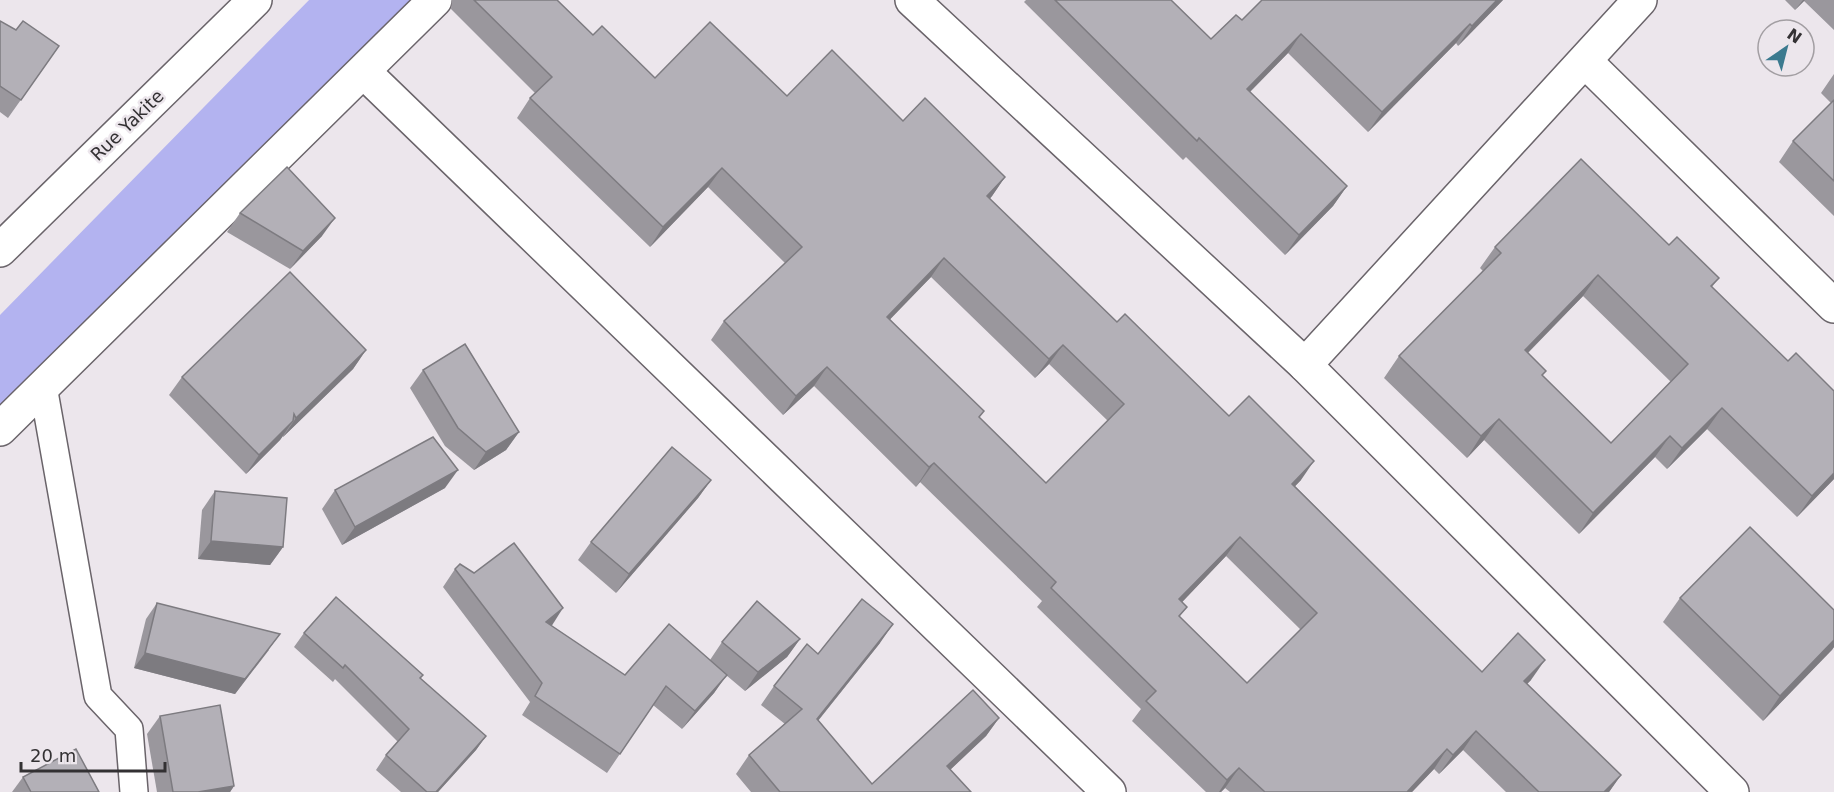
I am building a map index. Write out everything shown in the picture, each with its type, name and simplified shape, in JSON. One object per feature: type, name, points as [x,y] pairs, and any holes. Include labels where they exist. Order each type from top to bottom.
[{"type":"street","name":"Rue Yakite","points":[[0,250],[255,0]]},
{"type":"street","points":[[0,429],[435,0]]},
{"type":"street","points":[[1305,365],[1640,0]]},
{"type":"street","points":[[915,1],[1305,365],[1720,788]]},
{"type":"street","points":[[1585,61],[1834,306]]},
{"type":"street","points":[[364,72],[1109,792]]},
{"type":"lane","points":[[43,386],[98,696],[129,729],[134,792]]},
{"type":"building","points":[[474,0],[557,0],[593,35],[602,26],[655,78],[710,22],[787,96],[832,50],[903,121],[925,98],[1005,177],[987,196],[1117,322],[1125,314],[1229,416],[1249,396],[1314,461],[1292,484],[1482,672],[1518,633],[1545,660],[1524,681],[1621,775],[1604,792],[1539,792],[1476,731],[1453,755],[1447,749],[1407,792],[1265,792],[1239,768],[1227,780],[1146,701],[1156,691],[1051,588],[1056,582],[934,463],[929,467],[827,367],[796,396],[724,321],[802,247],[722,168],[663,227],[530,98],[552,77]],"holes":[[[944,258],[1049,359],[1063,345],[1124,404],[1046,483],[979,417],[984,411],[887,317]],[[1240,537],[1317,613],[1247,683],[1179,616],[1187,607],[1179,599]]]},
{"type":"building","points":[[1055,0],[1171,0],[1211,39],[1236,15],[1242,20],[1262,0],[1497,0],[1382,112],[1301,34],[1247,89],[1347,186],[1299,235],[1199,138],[1197,141]]},
{"type":"building","points":[[0,21],[16,30],[23,21],[59,46],[21,100],[0,86]]},
{"type":"building","points":[[1834,100],[1834,181],[1793,141]]},
{"type":"building","points":[[1581,159],[1669,245],[1677,237],[1719,278],[1711,286],[1788,361],[1796,353],[1834,391],[1834,473],[1812,496],[1722,408],[1682,448],[1670,436],[1593,513],[1499,419],[1481,436],[1399,356],[1501,253],[1495,247]],"holes":[[[1598,275],[1688,364],[1611,443],[1542,375],[1546,371],[1525,350]]]},
{"type":"building","points":[[287,167],[335,218],[303,251],[240,213]]},
{"type":"building","points":[[290,272],[366,350],[296,418],[294,414],[293,421],[259,455],[182,377]]},
{"type":"building","points":[[465,344],[519,432],[486,452],[458,428],[423,370]]},
{"type":"building","points":[[433,437],[458,470],[355,527],[335,490]]},
{"type":"building","points":[[672,447],[711,480],[629,574],[591,542]]},
{"type":"building","points":[[215,491],[287,498],[283,547],[211,541]]},
{"type":"building","points":[[1750,527],[1834,610],[1834,640],[1780,696],[1680,598]]},
{"type":"building","points":[[514,543],[563,608],[546,622],[625,675],[669,624],[727,675],[695,711],[666,686],[620,754],[535,696],[542,683],[455,569],[460,564],[474,573]]},
{"type":"building","points":[[336,597],[423,675],[420,678],[486,736],[436,792],[427,792],[386,755],[409,729],[345,665],[343,668],[304,633]]},
{"type":"building","points":[[862,599],[893,624],[817,719],[872,784],[973,690],[999,718],[947,766],[971,792],[780,792],[749,755],[802,709],[774,686],[807,644],[818,654]]},
{"type":"building","points":[[757,601],[800,639],[758,672],[722,642]]},
{"type":"building","points":[[157,603],[280,634],[245,679],[145,653]]},
{"type":"building","points":[[220,705],[234,786],[198,792],[173,792],[160,716]]},
{"type":"building","points":[[76,749],[99,792],[31,792],[23,777]]},
{"type":"waterway","points":[[0,377],[370,0]]}]
